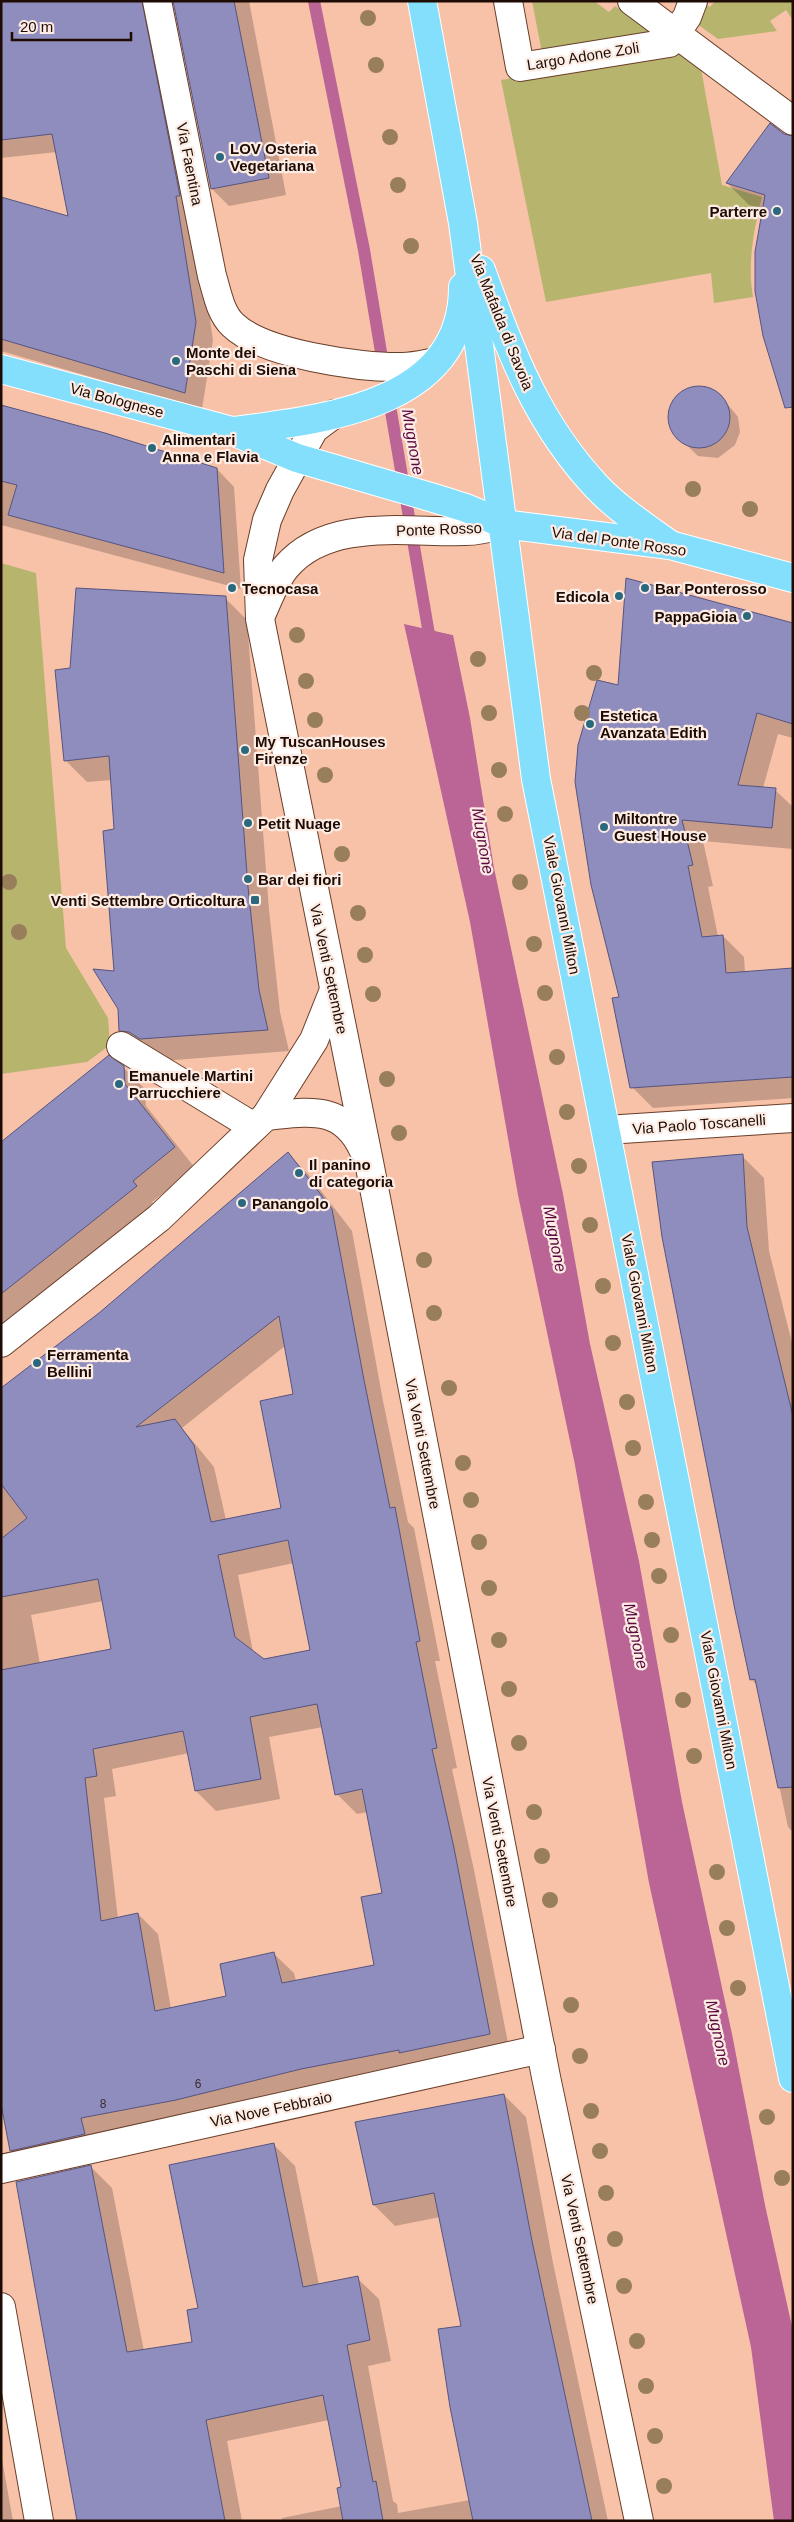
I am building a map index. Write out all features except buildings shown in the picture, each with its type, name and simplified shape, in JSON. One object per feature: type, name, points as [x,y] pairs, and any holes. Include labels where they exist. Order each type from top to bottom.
[{"type":"main road","name":"Via Mafalda di Savoia","points":[[422,1],[463,223],[502,524]]},
{"type":"main road","name":"Via Mafalda di Savoia","points":[[463,223],[508,344],[528,392],[545,420],[598,488],[624,512],[670,545]]},
{"type":"main road","points":[[232,431],[290,423],[366,406],[390,398],[425,369],[448,344],[460,317],[463,297],[463,223]]},
{"type":"main road","name":"Via Bolognese","points":[[1,369],[232,431]]},
{"type":"main road","name":"Ponte Rosso","points":[[232,431],[295,460],[437,499],[466,508],[502,524]]},
{"type":"main road","name":"Via del Ponte Rosso","points":[[502,524],[670,545],[793,578]]},
{"type":"main road","name":"Viale Giovanni Milton","points":[[502,524],[536,779],[793,2078]]},
{"type":"street","name":"Via Faentina","points":[[157,1],[212,276],[223,312],[232,324],[256,340],[282,349],[376,366],[425,369]]},
{"type":"street","name":"Largo Adone Zoli","points":[[508,1],[520,67],[669,43],[687,17],[693,1]]},
{"type":"street","points":[[632,1],[793,120]]},
{"type":"street","points":[[295,460],[314,429],[334,414]]},
{"type":"street","name":"Via Venti Settembre","points":[[295,460],[267,520],[258,560],[260,618],[369,1162],[541,2049],[639,2521]]},
{"type":"street","name":"Ponte Rosso","points":[[260,618],[285,568],[308,549],[336,537],[359,532],[466,532],[502,524]]},
{"type":"street","points":[[1,1343],[159,1218],[260,1121],[314,1040],[334,990]]},
{"type":"street","points":[[121,1046],[260,1121]]},
{"type":"street","name":"Via Venti Settembre","points":[[260,1121],[310,1112],[336,1117],[346,1124],[358,1139],[369,1162]]},
{"type":"street","name":"Via Paolo Toscanelli","points":[[606,1130],[793,1118]]},
{"type":"street","name":"Via Nove Febbraio","points":[[1,2169],[541,2049]]},
{"type":"street","points":[[1,2307],[39,2521]]},
{"type":"shaded area","points":[[532,1],[594,1],[609,12],[615,6],[662,38],[543,58]]},
{"type":"shaded area","points":[[715,1],[793,1],[793,20],[786,10],[770,21],[777,31],[718,39],[693,21],[705,4],[710,7]]},
{"type":"shaded area","points":[[681,49],[700,63],[722,185],[762,197],[751,259],[753,297],[714,303],[711,273],[546,302],[501,80]]},
{"type":"shaded area","points":[[1,563],[36,573],[66,948],[108,1018],[110,1045],[87,1062],[1,1074]]},
{"type":"water","points":[[404,624],[453,635],[470,718],[494,868],[563,1194],[590,1344],[639,1561],[682,1802],[732,2034],[765,2205],[793,2331],[793,2521],[774,2521],[751,2347],[649,1883],[575,1465],[518,1195],[470,922]]},
{"type":"pier","points":[[405,621],[453,632],[453,635],[402,623]]},
{"type":"waterway","name":"Mugnone","points":[[314,1],[364,250],[384,370]]},
{"type":"waterway","name":"Mugnone","points":[[388,394],[431,646]]},
{"type":"place","name":"LOV Osteria Vegetariana","points":[[220,157]]},
{"type":"place","name":"Parterre","points":[[777,211]]},
{"type":"place","name":"Monte dei Paschi di Siena","points":[[176,361]]},
{"type":"place","name":"Alimentari Anna e Flavia","points":[[152,448]]},
{"type":"place","name":"Tecnocasa","points":[[232,588]]},
{"type":"place","name":"Bar Ponterosso","points":[[645,588]]},
{"type":"place","name":"Edicola","points":[[619,596]]},
{"type":"place","name":"PappaGioia","points":[[747,616]]},
{"type":"place","name":"Estetica Avanzata Edith","points":[[590,724]]},
{"type":"place","name":"My TuscanHouses Firenze","points":[[245,750]]},
{"type":"place","name":"Petit Nuage","points":[[248,823]]},
{"type":"place","name":"Miltontre Guest House","points":[[604,827]]},
{"type":"place","name":"Bar dei fiori","points":[[248,879]]},
{"type":"place","name":"Venti Settembre Orticoltura","points":[[255,900]]},
{"type":"place","name":"Emanuele Martini Parrucchiere","points":[[119,1084]]},
{"type":"place","name":"Il panino di categoria","points":[[299,1173]]},
{"type":"place","name":"Panangolo","points":[[242,1203]]},
{"type":"place","name":"Ferramenta Bellini","points":[[37,1363]]}]
